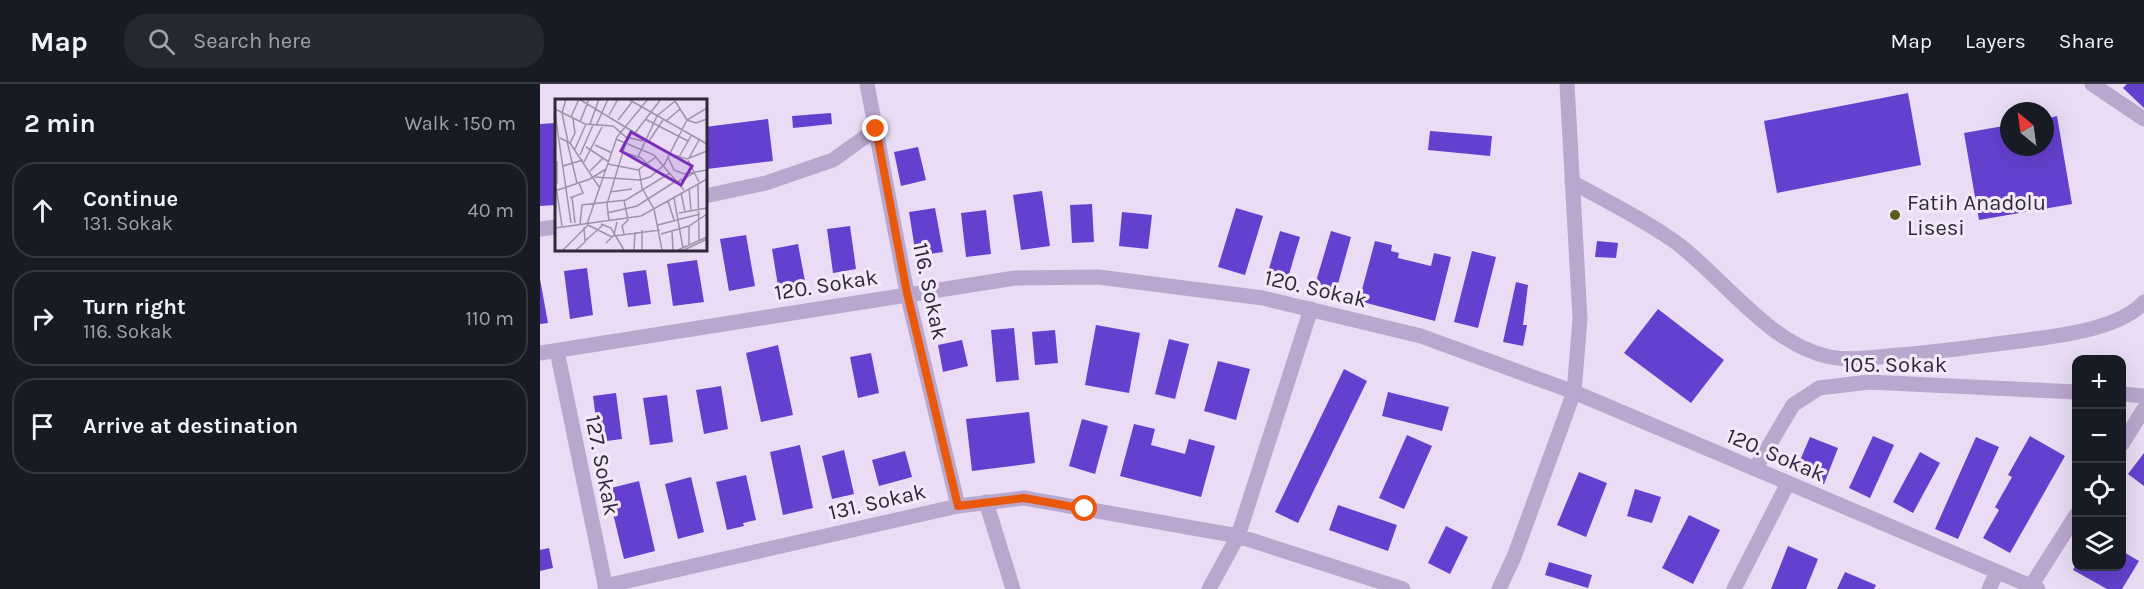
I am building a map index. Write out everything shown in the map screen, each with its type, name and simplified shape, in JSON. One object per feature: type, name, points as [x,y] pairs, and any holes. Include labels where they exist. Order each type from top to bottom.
[{"type":"street","name":"116. Sokak","points":[[867,84],[907,293],[958,506]]},
{"type":"street","points":[[1499,589],[1514,557],[1574,392],[1580,319],[1567,84]]},
{"type":"street","points":[[2091,84],[2144,119]]},
{"type":"street","points":[[706,196],[766,183],[833,160],[876,129]]},
{"type":"street","points":[[1572,183],[1636,216],[1679,245],[1779,333],[1804,349],[1831,357],[1865,358],[1951,350],[2062,335],[2111,322],[2144,302]]},
{"type":"street","points":[[540,229],[555,227]]},
{"type":"street","name":"120. Sokak","points":[[540,353],[907,293],[1015,278],[1098,277],[1263,298],[1421,336],[1574,392],[2035,588]]},
{"type":"street","points":[[1209,589],[1238,536],[1311,309]]},
{"type":"street","name":"127. Sokak","points":[[557,351],[605,588]]},
{"type":"street","name":"105. Sokak","points":[[1755,469],[1793,405],[1819,388],[1869,382],[2072,392]]},
{"type":"street","points":[[2126,394],[2144,396]]},
{"type":"street","points":[[2126,436],[2144,409]]},
{"type":"street","points":[[1734,589],[1788,483]]},
{"type":"street","name":"131. Sokak","points":[[605,588],[958,506],[1024,498],[1238,536],[1403,589]]},
{"type":"street","points":[[986,502],[1013,589]]},
{"type":"street","points":[[2035,588],[2075,517]]},
{"type":"street","points":[[1989,589],[1997,572]]},
{"type":"building","points":[[2127,84],[2144,84],[2144,108],[2123,88]]},
{"type":"building","points":[[1908,93],[1921,165],[1777,193],[1764,121]]},
{"type":"building","points":[[831,113],[832,124],[793,128],[792,116]]},
{"type":"building","points":[[2057,116],[2072,204],[1979,220],[1964,133],[2000,127],[2000,156],[2054,156],[2054,117]]},
{"type":"building","points":[[768,119],[773,161],[707,169],[706,127]]},
{"type":"building","points":[[555,123],[555,205],[540,206],[540,124]]},
{"type":"building","points":[[1430,131],[1492,136],[1490,156],[1428,150]]},
{"type":"building","points":[[918,147],[926,180],[901,186],[894,152]]},
{"type":"building","points":[[1042,191],[1050,246],[1021,250],[1013,195]]},
{"type":"building","points":[[1092,204],[1094,242],[1072,243],[1070,205]]},
{"type":"building","points":[[935,208],[943,252],[916,256],[909,212]]},
{"type":"building","points":[[1236,208],[1263,216],[1245,275],[1218,267]]},
{"type":"building","points":[[986,210],[991,254],[966,257],[961,213]]},
{"type":"building","points":[[1122,212],[1152,215],[1148,249],[1119,246]]},
{"type":"building","points":[[850,226],[856,269],[833,273],[827,229]]},
{"type":"building","points":[[1280,231],[1300,237],[1288,278],[1268,272]]},
{"type":"building","points":[[1331,231],[1351,237],[1336,291],[1315,285]]},
{"type":"building","points":[[746,235],[755,286],[729,291],[720,239]]},
{"type":"building","points":[[1375,241],[1392,245],[1391,251],[1399,253],[1398,258],[1431,266],[1434,253],[1451,257],[1435,321],[1359,301]]},
{"type":"building","points":[[1597,241],[1618,243],[1616,258],[1595,257]]},
{"type":"building","points":[[798,244],[805,281],[778,286],[772,249]]},
{"type":"building","points":[[1472,251],[1496,257],[1478,328],[1454,322]]},
{"type":"building","points":[[697,260],[704,302],[673,306],[667,264]]},
{"type":"building","points":[[587,268],[593,315],[570,319],[564,271]]},
{"type":"building","points":[[646,270],[651,304],[628,307],[623,273]]},
{"type":"building","points":[[540,279],[548,323],[540,324]]},
{"type":"building","points":[[1516,282],[1528,285],[1523,325],[1527,325],[1523,346],[1503,342]]},
{"type":"building","points":[[1658,309],[1724,360],[1691,403],[1624,353]]},
{"type":"building","points":[[1096,325],[1140,333],[1129,393],[1085,385]]},
{"type":"building","points":[[1014,328],[1019,380],[996,382],[991,330]]},
{"type":"building","points":[[1055,330],[1058,363],[1035,365],[1032,332]]},
{"type":"building","points":[[1169,339],[1189,344],[1175,399],[1155,394]]},
{"type":"building","points":[[962,340],[968,366],[943,372],[938,345]]},
{"type":"building","points":[[778,345],[793,415],[761,422],[746,353]]},
{"type":"building","points":[[871,353],[879,393],[858,398],[850,357]]},
{"type":"building","points":[[1218,361],[1250,369],[1236,420],[1204,411]]},
{"type":"building","points":[[1344,369],[1367,381],[1298,523],[1275,512]]},
{"type":"building","points":[[721,386],[728,429],[704,434],[696,390]]},
{"type":"building","points":[[1388,392],[1449,407],[1442,431],[1382,416]]},
{"type":"building","points":[[616,393],[622,439],[599,442],[593,396]]},
{"type":"building","points":[[667,395],[673,442],[650,445],[643,398]]},
{"type":"building","points":[[1029,412],[1035,463],[972,471],[966,419]]},
{"type":"building","points":[[1082,419],[1108,426],[1095,474],[1069,466]]},
{"type":"building","points":[[1134,424],[1155,429],[1151,445],[1185,454],[1189,439],[1215,446],[1201,497],[1120,476]]},
{"type":"building","points":[[1407,435],[1432,446],[1404,509],[1379,498]]},
{"type":"building","points":[[1873,436],[1894,445],[1870,498],[1849,488]]},
{"type":"building","points":[[2030,436],[2065,456],[2010,553],[1983,538],[1999,510],[1995,507],[2012,477],[2008,475]]},
{"type":"building","points":[[1810,437],[1838,448],[1824,484],[1795,472]]},
{"type":"building","points":[[1976,437],[1999,447],[1958,539],[1935,529]]},
{"type":"building","points":[[800,445],[813,508],[783,515],[770,452]]},
{"type":"building","points":[[844,450],[854,494],[832,499],[822,456]]},
{"type":"building","points":[[905,451],[912,477],[879,486],[872,460]]},
{"type":"building","points":[[1920,452],[1940,463],[1913,513],[1893,502]]},
{"type":"building","points":[[2144,453],[2144,486],[2128,474]]},
{"type":"building","points":[[1579,472],[1607,483],[1586,537],[1557,525]]},
{"type":"building","points":[[746,475],[756,520],[727,530],[716,482]]},
{"type":"building","points":[[691,477],[704,532],[678,539],[665,484]]},
{"type":"building","points":[[639,481],[655,551],[624,559],[607,489]]},
{"type":"building","points":[[1635,489],[1661,497],[1652,523],[1627,516]]},
{"type":"building","points":[[1338,505],[1397,525],[1388,551],[1329,530]]},
{"type":"building","points":[[1689,515],[1720,530],[1693,584],[1662,568]]},
{"type":"building","points":[[1446,526],[1468,537],[1450,574],[1428,563]]},
{"type":"building","points":[[1788,546],[1818,559],[1806,589],[1771,589]]},
{"type":"building","points":[[549,548],[553,568],[540,571],[540,550]]},
{"type":"building","points":[[2126,553],[2139,561],[2122,589],[2107,589],[2075,571],[2126,571]]},
{"type":"building","points":[[1549,562],[1592,575],[1588,588],[1545,575]]},
{"type":"building","points":[[1845,572],[1876,585],[1874,589],[1837,589]]},
{"type":"place","name":"Fatih Anadolu Lisesi","points":[[1895,215]]},
{"type":"route","points":[[876,129],[907,293],[958,506],[1024,498],[1085,509]]}]
